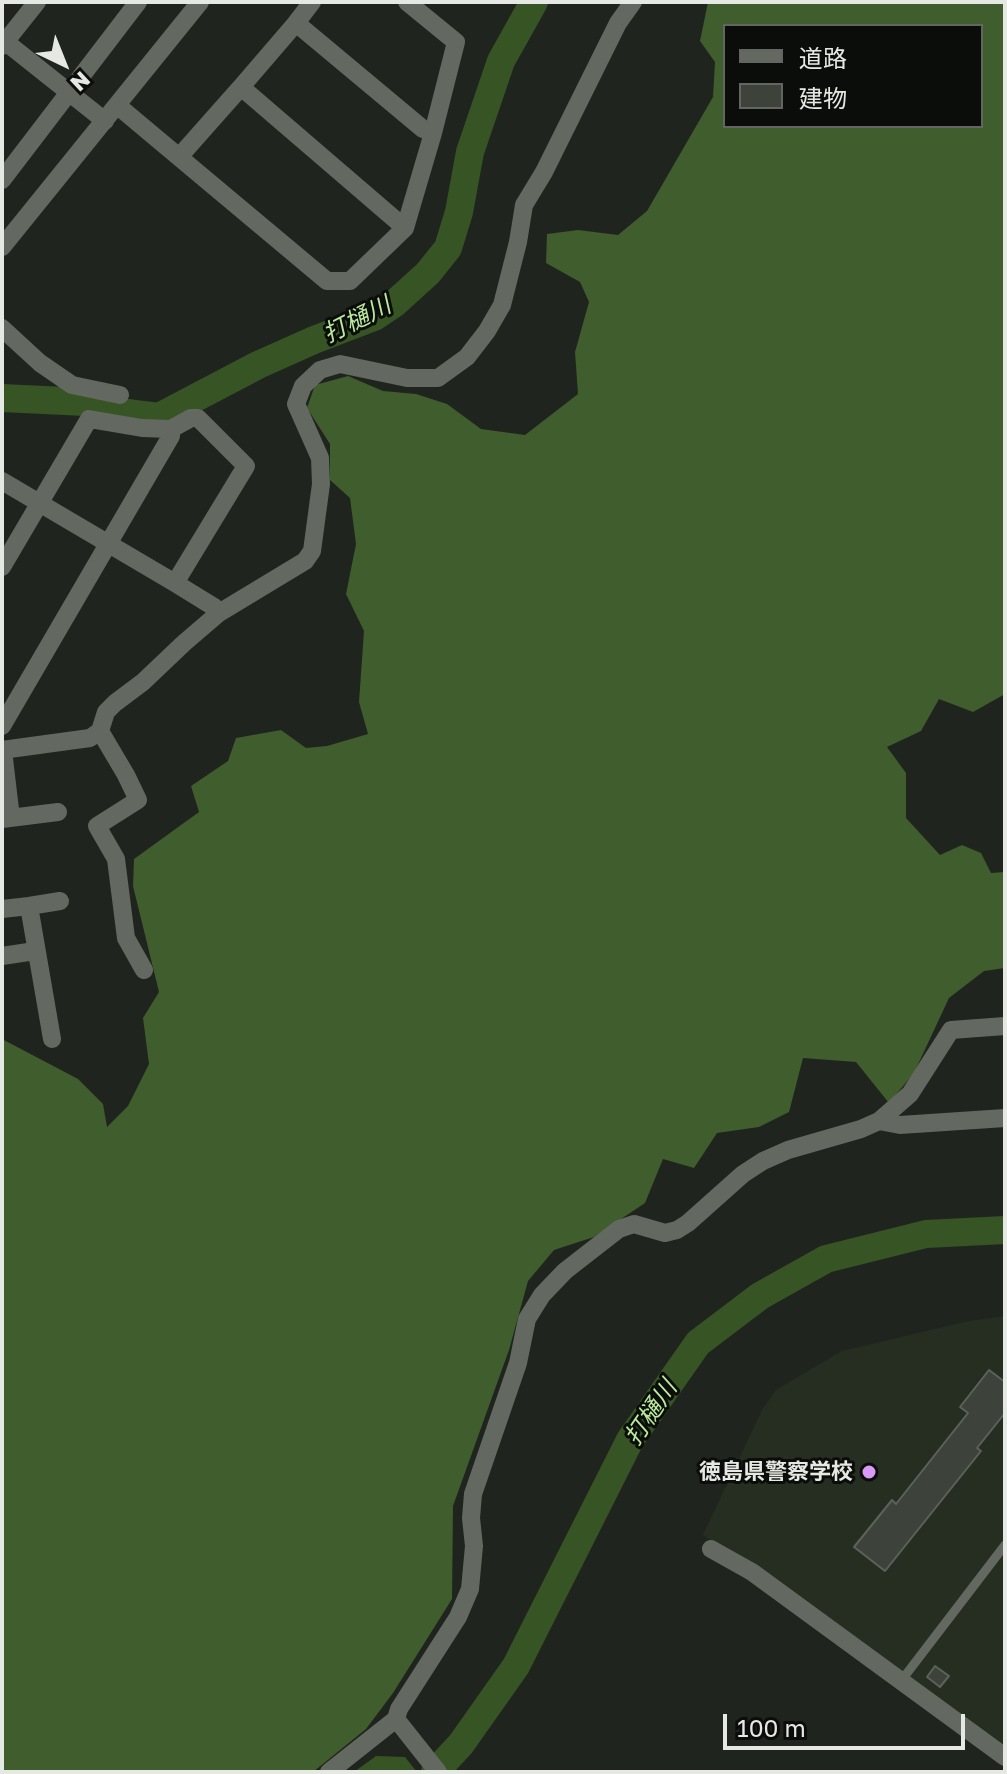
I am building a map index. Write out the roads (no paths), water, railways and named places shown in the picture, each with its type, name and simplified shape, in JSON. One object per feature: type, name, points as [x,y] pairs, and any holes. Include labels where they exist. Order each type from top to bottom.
[{"type":"street","points":[[37,2],[3,42],[105,121]]},
{"type":"street","points":[[2,180],[138,2]]},
{"type":"street","points":[[2,247],[200,2]]},
{"type":"street","points":[[179,157],[312,2]]},
{"type":"street","points":[[118,106],[327,281],[350,281],[405,228],[456,42],[407,2]]},
{"type":"street","points":[[58,812],[6,818],[2,750],[90,738],[100,731],[106,712],[115,703],[143,682],[219,613],[305,561],[312,551],[321,484],[320,458],[296,404],[303,386],[320,370],[340,364],[407,378],[438,378],[467,357],[502,305],[524,205],[544,172],[618,23],[633,2]]},
{"type":"street","points":[[296,23],[423,129],[433,133]]},
{"type":"street","points":[[241,87],[405,228]]},
{"type":"street","points":[[2,328],[40,363],[72,385],[120,395]]},
{"type":"street","points":[[2,567],[89,419],[142,428],[171,429],[191,418],[198,418],[246,466],[175,583]]},
{"type":"street","points":[[2,726],[171,436],[171,429]]},
{"type":"street","points":[[2,481],[175,583],[219,613]]},
{"type":"street","points":[[100,731],[138,800],[97,826],[116,859],[126,938],[144,970]]},
{"type":"street","points":[[2,909],[60,901]]},
{"type":"street","points":[[29,906],[52,1039]]},
{"type":"street","points":[[2,956],[35,951]]},
{"type":"street","points":[[329,1772],[396,1719],[399,1709],[458,1617],[470,1589],[474,1546],[471,1518],[473,1494],[518,1363],[527,1319],[542,1295],[565,1271],[619,1229],[634,1224],[665,1233],[677,1230],[763,1161],[879,1121],[910,1094],[951,1030],[1005,1026]]},
{"type":"street","points":[[879,1121],[900,1125],[1005,1118]]},
{"type":"street","points":[[711,1549],[752,1572],[1005,1757]]},
{"type":"street","points":[[396,1719],[438,1772]]},
{"type":"lane","points":[[901,1681],[1005,1545]]},
{"type":"waterway","name":"打樋川","points":[[2,398],[85,402],[127,413],[159,417],[258,365],[374,317],[395,303],[428,273],[448,248],[459,212],[470,152],[501,61],[534,2]]},
{"type":"waterway","name":"打樋川","points":[[435,1772],[461,1744],[516,1666],[630,1440],[698,1343],[760,1296],[826,1259],[926,1234],[1005,1230]]},
{"type":"place","name":"徳島県警察学校","points":[[869,1472]]}]
